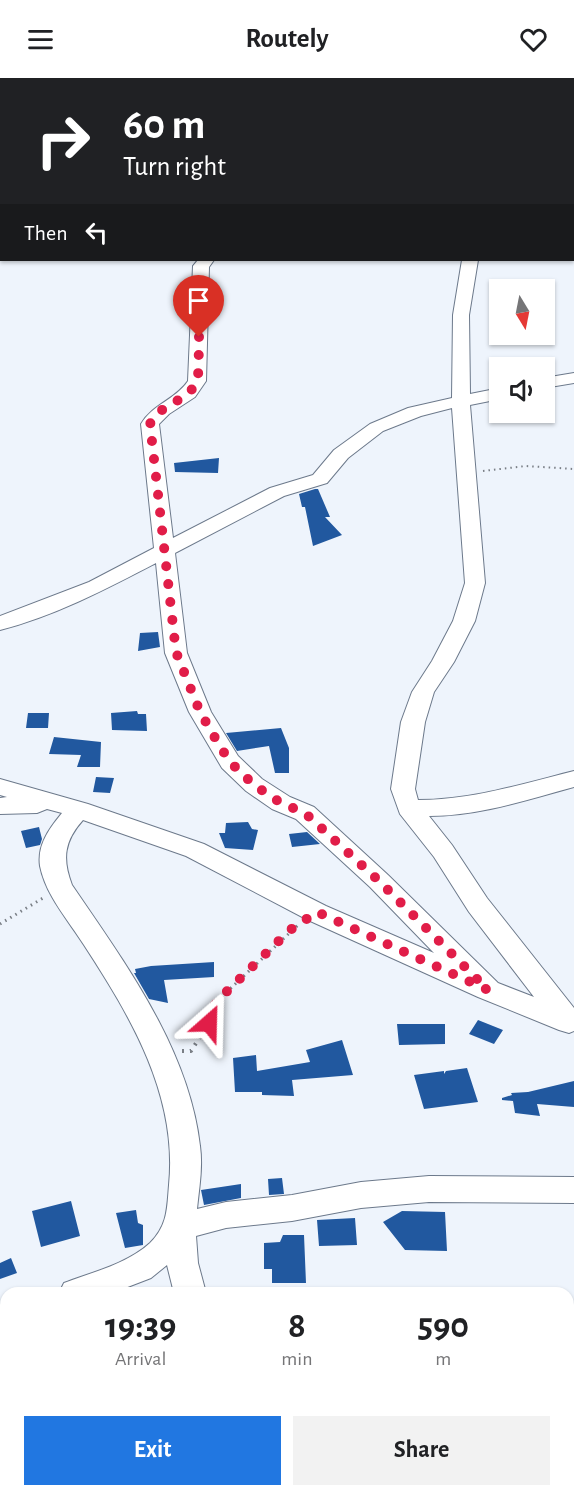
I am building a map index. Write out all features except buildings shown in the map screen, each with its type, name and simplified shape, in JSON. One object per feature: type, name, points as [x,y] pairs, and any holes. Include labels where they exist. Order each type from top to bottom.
[{"type":"street","points":[[205,261],[201,266],[197,381],[188,394],[165,406],[154,416],[150,424],[176,652],[200,712],[230,762],[254,785],[281,803],[305,813],[379,881],[488,990]]},
{"type":"street","points":[[470,261],[461,315],[461,402],[475,583],[464,621],[443,662],[423,692],[413,722],[403,789],[409,808],[443,852],[478,905],[571,1024]]},
{"type":"street","points":[[555,381],[574,378]]},
{"type":"street","points":[[0,623],[70,598],[277,492],[320,479],[325,469],[357,438],[380,423],[489,396]]},
{"type":"street","points":[[409,808],[452,808],[482,803],[574,779]]},
{"type":"street","points":[[0,787],[70,807],[195,850],[317,912],[488,990],[571,1024]]},
{"type":"street","points":[[0,806],[70,807]]},
{"type":"street","points":[[70,807],[51,847],[54,874],[60,888],[130,996],[169,1078],[180,1115],[186,1147],[181,1254],[189,1287]]},
{"type":"street","points":[[91,1287],[140,1268],[161,1252],[181,1227],[226,1215],[292,1208],[361,1195],[429,1189],[574,1190]]},
{"type":"path","points":[[466,473],[526,466],[574,469]]},
{"type":"path","points":[[0,924],[60,888]]},
{"type":"path","points":[[180,1051],[191,1051],[209,1023],[216,1002],[290,930],[317,912]]},
{"type":"route","points":[[199,337],[197,381],[188,394],[165,406],[154,416],[150,424],[176,652],[200,712],[230,762],[254,785],[281,803],[305,813],[379,881],[488,990],[317,912],[290,930],[216,1002],[209,1023]]}]
